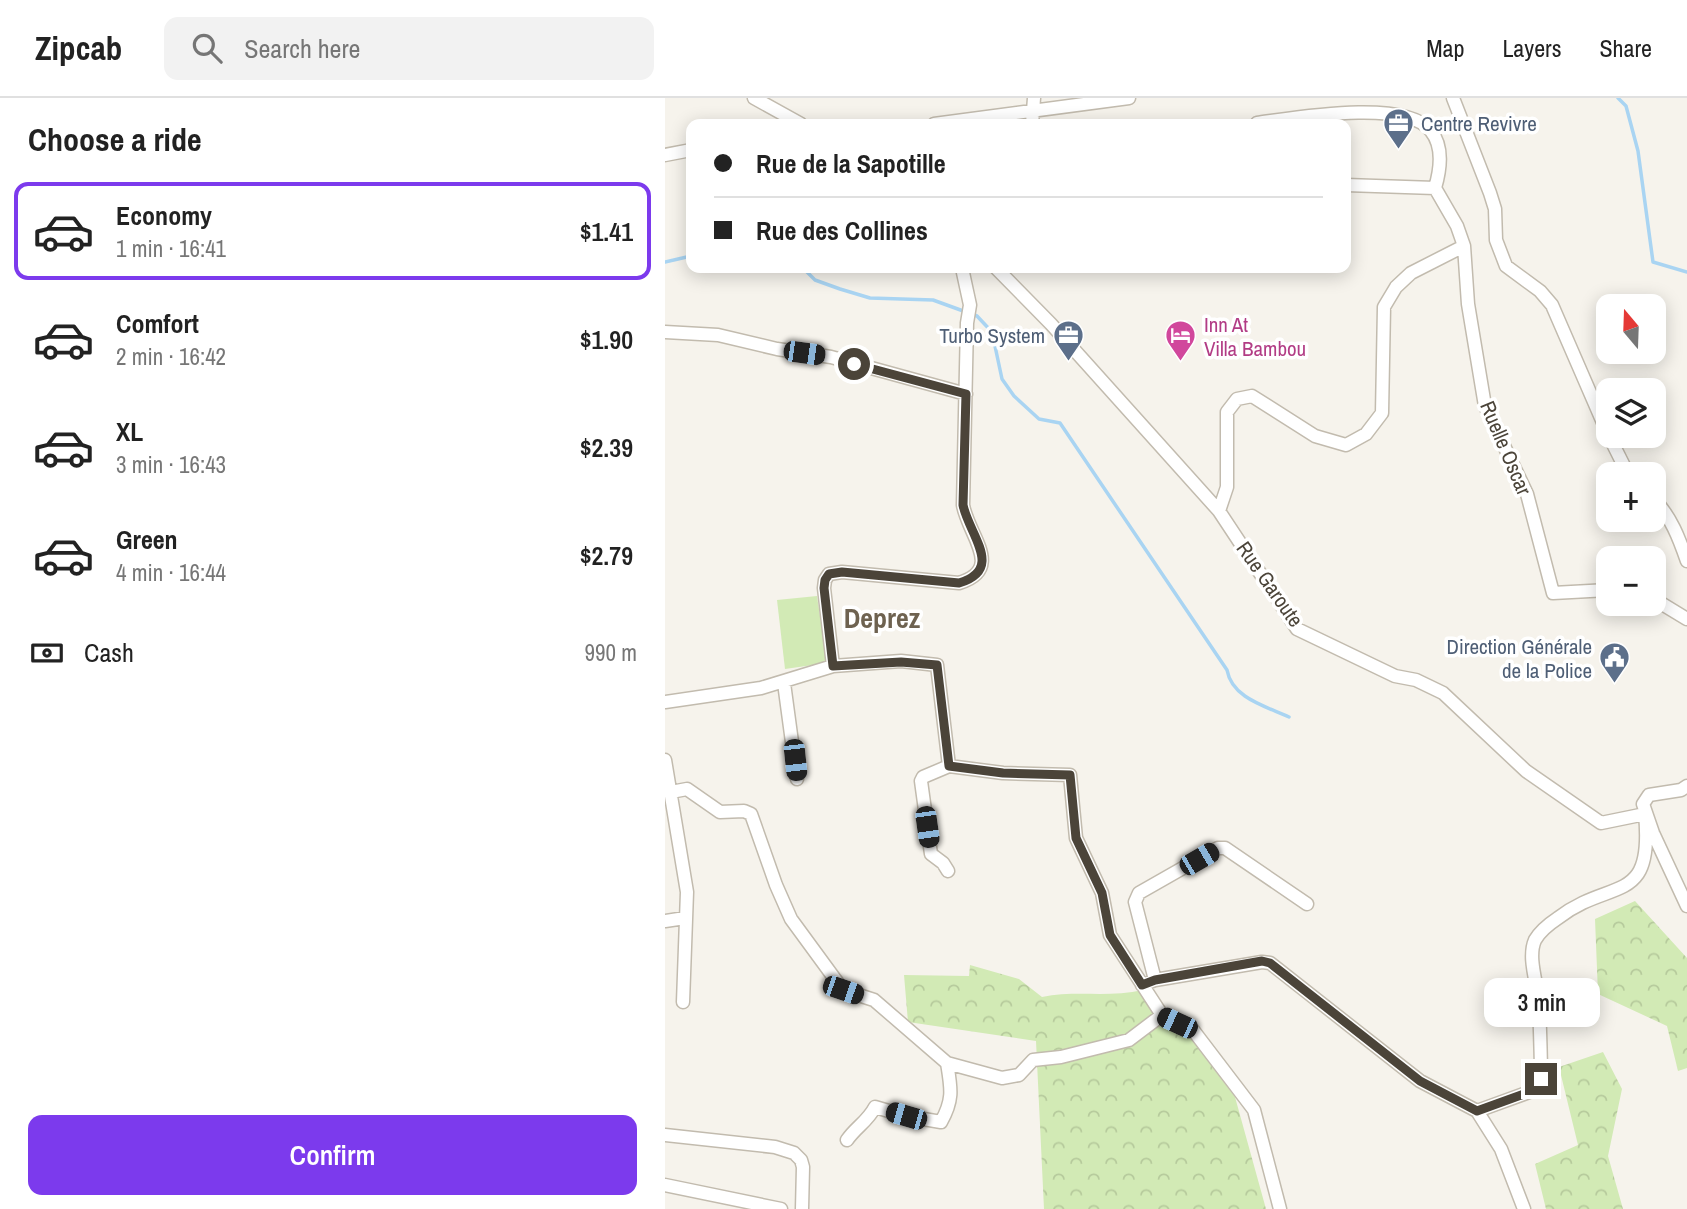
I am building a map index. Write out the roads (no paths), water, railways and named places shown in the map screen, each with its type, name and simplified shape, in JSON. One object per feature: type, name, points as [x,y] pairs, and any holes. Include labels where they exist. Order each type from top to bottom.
[{"type":"street","points":[[754,98],[791,119]]},
{"type":"street","points":[[972,119],[1129,98]]},
{"type":"street","points":[[1453,98],[1490,193],[1495,209],[1496,240],[1506,266],[1540,291],[1552,305],[1596,405]]},
{"type":"street","points":[[1219,511],[1227,487],[1227,412],[1237,399],[1252,396],[1315,436],[1346,445],[1366,434],[1381,414],[1384,307],[1396,287],[1411,272],[1464,246],[1457,226],[1435,188],[1440,170],[1440,153],[1431,130],[1406,115],[1331,114],[1290,119]]},
{"type":"street","points":[[665,155],[686,151]]},
{"type":"street","points":[[1351,185],[1435,188]]},
{"type":"street","name":"Ruelle Oscar","points":[[1464,246],[1468,304],[1485,406],[1527,494],[1553,593],[1596,591]]},
{"type":"street","points":[[833,666],[824,588],[829,574],[842,572],[959,583],[971,579],[979,573],[982,566],[982,554],[965,520],[963,505],[969,303],[963,273]]},
{"type":"street","name":"Rue Garoute","points":[[1001,273],[1051,324],[1219,511],[1297,629],[1395,676],[1416,680],[1443,693],[1526,771],[1601,823],[1645,814]]},
{"type":"street","points":[[665,332],[718,335],[777,349],[831,357],[966,394]]},
{"type":"street","points":[[1666,514],[1687,561]]},
{"type":"street","points":[[1666,606],[1687,619]]},
{"type":"street","points":[[665,702],[783,682],[833,666],[901,662],[937,665],[949,766]]},
{"type":"street","points":[[783,682],[791,721],[797,779]]},
{"type":"street","points":[[665,760],[687,892],[683,1002]]},
{"type":"street","points":[[948,871],[943,863],[931,854],[921,780],[923,777],[949,766],[1003,773],[1070,775],[1076,838],[1102,893],[1110,935],[1162,1015],[1193,1030],[1254,1110],[1280,1209]]},
{"type":"street","points":[[1477,1111],[1532,1091],[1541,1079],[1539,1001],[1532,951],[1536,940],[1545,928],[1573,906],[1620,889],[1636,879],[1644,864],[1643,804],[1649,795],[1681,790],[1687,786]]},
{"type":"street","points":[[671,792],[687,789],[720,812],[744,811],[751,814],[791,919],[843,990],[874,1000],[947,1063],[1002,1078],[1020,1075],[1033,1060],[1061,1057],[1129,1040],[1162,1015]]},
{"type":"street","points":[[1645,814],[1687,906]]},
{"type":"street","points":[[1155,980],[1136,897],[1219,848],[1225,848],[1307,904]]},
{"type":"street","points":[[665,921],[685,918]]},
{"type":"street","points":[[1142,985],[1155,980],[1262,961],[1270,963],[1420,1081],[1477,1111],[1501,1149],[1524,1209]]},
{"type":"street","points":[[847,1140],[854,1129],[868,1121],[876,1107],[941,1122],[948,1110],[952,1093],[947,1063]]},
{"type":"street","points":[[665,1135],[775,1147],[794,1153],[801,1160],[803,1167],[802,1209]]},
{"type":"street","points":[[665,1185],[781,1209]]},
{"type":"waterway","points":[[1618,98],[1626,106],[1638,151],[1653,262],[1687,272]]},
{"type":"waterway","points":[[665,262],[686,257]]},
{"type":"waterway","points":[[808,273],[815,280],[870,298],[933,300],[977,316],[992,332],[1002,379],[1014,396],[1039,419],[1060,423],[1227,670],[1235,688],[1260,705],[1289,717]]},
{"type":"place","name":"Centre Revivre","points":[[1398,150]]},
{"type":"place","name":"Turbo System","points":[[1068,362]]},
{"type":"place","name":"Inn At Villa Bambou","points":[[1181,363]]},
{"type":"place","name":"Direction Générale de la Police","points":[[1615,685]]},
{"type":"district","name":"Deprez","points":[[882,618]]}]
